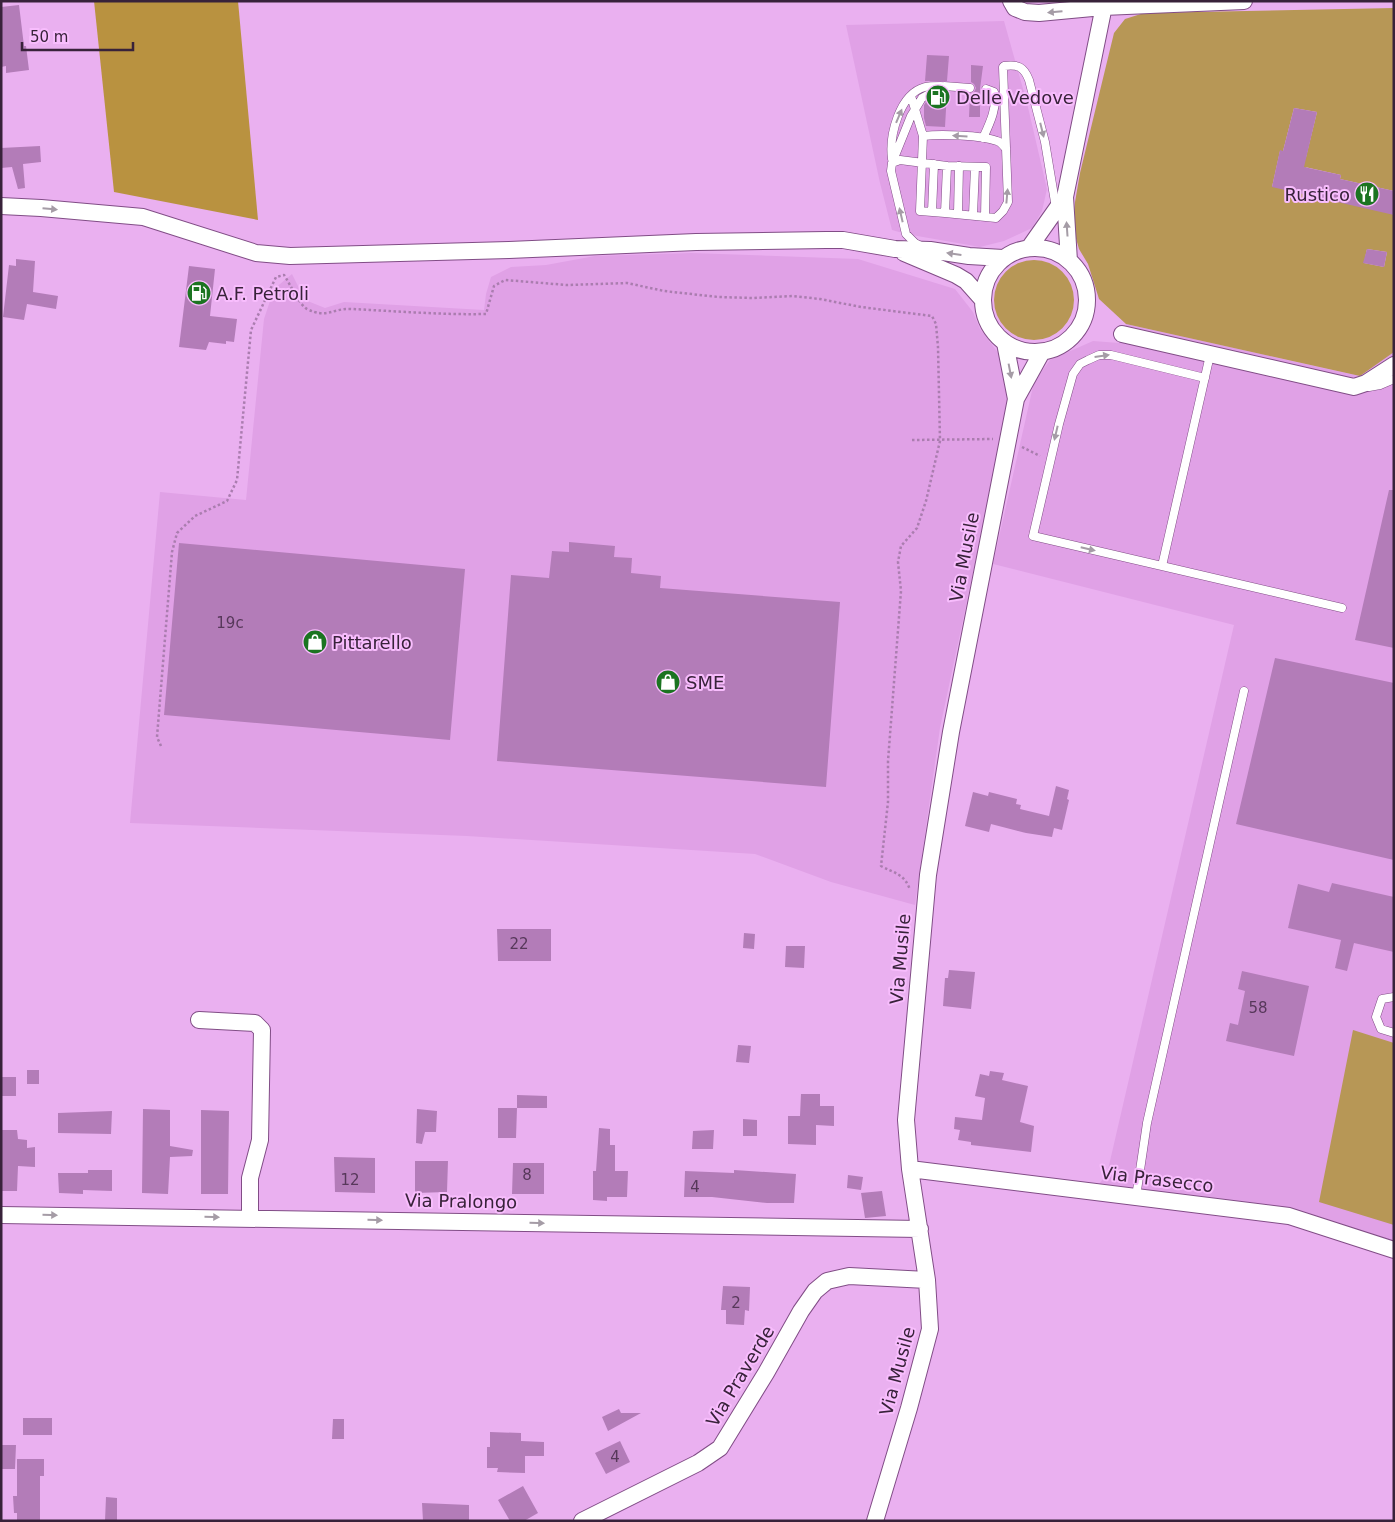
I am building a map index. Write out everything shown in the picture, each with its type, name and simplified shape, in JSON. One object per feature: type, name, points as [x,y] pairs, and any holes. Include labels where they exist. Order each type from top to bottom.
[{"type":"street","points":[[1011,1],[1015,8],[1025,12],[1039,13],[1104,4],[1244,1]]},
{"type":"street","points":[[1069,261],[1061,203],[1104,4]]},
{"type":"street","points":[[1029,248],[1061,203]]},
{"type":"street","points":[[1,206],[143,217],[256,253],[290,256],[509,250],[696,242],[843,240],[895,248],[1003,258]]},
{"type":"street","points":[[895,248],[956,275],[966,281],[982,299]]},
{"type":"street","points":[[1029,248],[1050,250],[1069,261],[1078,271],[1084,282],[1087,295],[1086,313],[1082,323],[1071,338],[1055,348],[1042,352],[1019,350],[1005,343],[996,335],[983,311],[982,299],[988,276],[1003,258],[1015,251],[1029,248]]},
{"type":"street","points":[[1122,334],[1354,387],[1366,383],[1394,365]]},
{"type":"street","points":[[1005,343],[1016,399]]},
{"type":"street","points":[[1016,399],[1042,352]]},
{"type":"street","name":"Via Musile","points":[[875,1521],[909,1408],[930,1329],[927,1280],[910,1169],[906,1120],[928,875],[952,723],[1016,399]]},
{"type":"street","points":[[199,1020],[255,1023],[262,1030],[260,1140],[250,1178],[250,1218]]},
{"type":"street","name":"Via Prasecco","points":[[910,1169],[1289,1216],[1394,1250]]},
{"type":"street","name":"Via Pralongo","points":[[1,1215],[920,1229]]},
{"type":"street","name":"Via Praverde","points":[[582,1521],[698,1463],[720,1448],[801,1311],[814,1292],[827,1281],[849,1276],[927,1280]]},
{"type":"lane","points":[[910,96],[923,136],[920,211],[996,218],[1004,211],[1008,202],[1003,67],[1016,65],[1026,72],[1061,203]]},
{"type":"lane","points":[[892,163],[915,109],[922,98],[944,86]]},
{"type":"lane","points":[[930,250],[915,243],[906,234],[891,171],[890,148],[892,134],[898,116],[907,99],[923,87],[970,88]]},
{"type":"lane","points":[[983,138],[994,108],[996,95],[994,92],[984,89],[1003,89]]},
{"type":"lane","points":[[923,136],[983,138],[998,141],[1006,149]]},
{"type":"lane","points":[[892,163],[900,160],[922,164],[986,168],[984,216]]},
{"type":"lane","points":[[932,212],[934,164]]},
{"type":"lane","points":[[945,213],[947,166]]},
{"type":"lane","points":[[958,214],[959,166]]},
{"type":"lane","points":[[973,215],[975,167]]},
{"type":"lane","points":[[1205,378],[1110,355],[1099,355],[1080,364],[1073,374],[1069,386],[1033,536],[1342,608]]},
{"type":"lane","points":[[1162,566],[1210,355]]},
{"type":"lane","points":[[1354,387],[1372,387],[1394,378]]},
{"type":"lane","points":[[1136,1197],[1147,1123],[1244,691]]},
{"type":"lane","points":[[1394,997],[1382,999],[1376,1017],[1381,1029],[1394,1033]]},
{"type":"path","points":[[161,746],[157,737],[172,552],[177,532],[194,516],[228,501],[237,480],[251,330],[276,277],[284,274],[305,308],[322,315],[349,308],[388,312],[486,314],[494,286],[505,280],[519,280],[542,284],[567,285],[627,283],[664,291],[718,297],[792,296],[932,316],[936,324],[938,347],[940,441],[926,500],[917,528],[901,546],[898,562],[901,599],[888,761],[888,802],[880,866],[905,878],[910,888],[910,896]]},
{"type":"path","points":[[912,440],[940,441],[990,438],[1017,444],[1050,461]]},
{"type":"shaded area","points":[[94,1],[238,1],[258,220],[114,192]]},
{"type":"shaded area","points":[[1394,8],[1394,191],[1340,179],[1341,175],[1305,167],[1394,215],[1394,352],[1360,376],[1126,324],[1099,299],[1088,264],[1079,249],[1073,228],[1075,202],[1080,173],[1114,33],[1125,19],[1144,13]],"holes":[[[1294,108],[1317,112],[1306,157],[1272,187],[1280,151],[1283,151]],[[1367,249],[1387,252],[1384,267],[1364,263]]]},
{"type":"shaded area","points":[[1004,21],[1027,103],[1047,189],[1042,211],[1032,228],[1004,241],[980,247],[892,230],[846,25]]},
{"type":"shaded area","points":[[691,253],[858,259],[955,289],[973,312],[980,329],[999,354],[1007,375],[1008,408],[940,728],[915,905],[831,882],[755,854],[467,836],[130,823],[160,492],[246,500],[264,319],[274,289],[292,274],[305,300],[325,308],[344,302],[484,310],[491,277],[511,267],[546,265],[595,256]]},
{"type":"shaded area","points":[[1034,260],[1049,263],[1062,272],[1071,285],[1074,300],[1071,315],[1062,328],[1049,337],[1034,340],[1019,337],[1006,328],[997,315],[994,300],[997,285],[1006,272],[1019,263]]},
{"type":"shaded area","points":[[1126,324],[1359,376],[1394,352],[1394,1243],[1306,1213],[1273,1205],[1099,1184],[1107,1174],[1234,625],[993,564],[1034,382],[1050,360],[1093,341],[1119,343]]},
{"type":"shaded area","points":[[1353,1030],[1394,1043],[1394,1225],[1319,1202]]},
{"type":"building","points":[[19,5],[29,70],[6,73],[6,66],[1,67],[1,7]]},
{"type":"building","points":[[927,55],[949,56],[947,81],[925,81]]},
{"type":"building","points":[[971,65],[983,66],[980,89],[980,117],[969,117],[970,94],[976,88],[971,82]]},
{"type":"building","points":[[947,92],[945,127],[926,126],[924,105]]},
{"type":"building","points":[[1294,108],[1317,112],[1304,167],[1341,175],[1340,179],[1394,191],[1394,215],[1272,187],[1280,150],[1283,151]]},
{"type":"building","points":[[40,146],[41,162],[23,164],[25,188],[18,189],[12,167],[1,168],[1,148]]},
{"type":"building","points":[[1367,249],[1387,252],[1384,267],[1363,263]]},
{"type":"building","points":[[16,259],[35,261],[33,292],[58,296],[56,309],[27,304],[24,320],[3,317],[9,265],[16,266]]},
{"type":"building","name":"A.F. Petroli","points":[[189,266],[215,269],[210,316],[237,319],[234,342],[226,341],[226,344],[209,342],[206,350],[179,347]]},
{"type":"building","points":[[1389,490],[1394,490],[1394,648],[1355,640]]},
{"type":"building","name":"SME","points":[[569,542],[615,546],[614,557],[632,558],[631,573],[661,576],[660,588],[840,602],[826,787],[497,761],[511,575],[549,578],[552,551],[569,552]]},
{"type":"building","name":"Pittarello","points":[[179,543],[465,569],[450,740],[164,715]]},
{"type":"building","points":[[1275,658],[1394,683],[1394,860],[1236,824]]},
{"type":"building","points":[[1056,786],[1069,790],[1067,799],[1069,800],[1062,830],[1054,828],[1052,837],[1026,833],[991,824],[989,832],[965,826],[973,792],[988,796],[989,792],[1017,799],[1016,804],[1021,805],[1020,809],[1049,816]]},
{"type":"building","points":[[1332,883],[1394,897],[1394,952],[1354,943],[1347,971],[1335,968],[1341,940],[1288,928],[1298,884],[1329,892]]},
{"type":"building","points":[[497,929],[551,929],[551,961],[498,961]]},
{"type":"building","points":[[744,933],[755,934],[754,949],[743,948]]},
{"type":"building","points":[[786,946],[805,946],[804,968],[785,967]]},
{"type":"building","points":[[949,970],[975,972],[971,1009],[943,1006],[945,978],[948,978]]},
{"type":"building","points":[[1242,971],[1309,986],[1294,1056],[1226,1041],[1230,1023],[1238,1025],[1245,991],[1238,989]]},
{"type":"building","points":[[738,1045],[751,1046],[749,1063],[736,1062]]},
{"type":"building","points":[[27,1070],[39,1070],[39,1084],[27,1084]]},
{"type":"building","points":[[990,1071],[1004,1073],[1002,1080],[1028,1086],[1020,1122],[1034,1126],[1031,1152],[971,1145],[971,1142],[958,1140],[960,1130],[954,1129],[955,1117],[982,1120],[985,1098],[975,1096],[980,1074],[989,1076]]},
{"type":"building","points":[[1,1077],[16,1077],[16,1096],[1,1096]]},
{"type":"building","points":[[801,1094],[820,1094],[820,1106],[834,1106],[834,1126],[816,1125],[816,1145],[788,1144],[788,1116],[800,1116]]},
{"type":"building","points":[[517,1095],[547,1096],[547,1108],[517,1108]]},
{"type":"building","points":[[498,1108],[517,1108],[516,1138],[498,1138]]},
{"type":"building","points":[[143,1109],[170,1110],[170,1146],[193,1150],[192,1156],[170,1157],[168,1194],[142,1193]]},
{"type":"building","points":[[417,1109],[437,1111],[436,1132],[425,1132],[422,1144],[416,1143]]},
{"type":"building","points":[[201,1110],[229,1111],[228,1194],[201,1194]]},
{"type":"building","points":[[112,1111],[111,1134],[58,1133],[58,1113]]},
{"type":"building","points":[[743,1119],[757,1120],[757,1136],[743,1136]]},
{"type":"building","points":[[599,1128],[610,1129],[610,1145],[615,1145],[615,1171],[628,1171],[627,1197],[607,1197],[607,1201],[593,1200],[593,1171],[596,1171]]},
{"type":"building","points":[[1,1130],[17,1130],[18,1139],[27,1140],[27,1148],[35,1147],[35,1167],[18,1166],[17,1191],[1,1191]]},
{"type":"building","points":[[714,1130],[713,1149],[692,1149],[693,1131]]},
{"type":"building","points":[[334,1157],[375,1158],[375,1193],[335,1192]]},
{"type":"building","points":[[415,1161],[448,1161],[447,1192],[415,1193]]},
{"type":"building","points":[[513,1163],[544,1163],[544,1194],[512,1194]]},
{"type":"building","points":[[88,1170],[112,1170],[112,1191],[83,1190],[83,1194],[59,1193],[58,1173],[88,1173]]},
{"type":"building","points":[[734,1170],[796,1174],[794,1203],[767,1203],[712,1197],[684,1197],[685,1171],[734,1173]]},
{"type":"building","points":[[848,1175],[863,1177],[861,1190],[847,1188]]},
{"type":"building","points":[[882,1191],[886,1216],[865,1218],[861,1193]]},
{"type":"building","points":[[723,1286],[750,1287],[749,1311],[745,1310],[744,1325],[726,1324],[726,1310],[721,1310]]},
{"type":"building","points":[[619,1409],[621,1413],[641,1413],[608,1431],[602,1417]]},
{"type":"building","points":[[23,1418],[52,1418],[52,1435],[23,1435]]},
{"type":"building","points":[[333,1419],[344,1419],[344,1439],[332,1439]]},
{"type":"building","points":[[490,1432],[521,1433],[521,1441],[544,1442],[544,1456],[525,1456],[525,1473],[497,1472],[498,1468],[487,1468],[487,1447],[490,1447]]},
{"type":"building","points":[[620,1441],[630,1462],[606,1474],[595,1453]]},
{"type":"building","points":[[1,1445],[16,1445],[15,1469],[1,1469]]},
{"type":"building","points":[[17,1459],[44,1459],[44,1476],[40,1476],[40,1521],[17,1521],[17,1513],[14,1513],[13,1496],[17,1496]]},
{"type":"building","points":[[523,1486],[538,1513],[524,1521],[510,1521],[498,1500]]},
{"type":"building","points":[[106,1497],[117,1498],[117,1521],[105,1521]]},
{"type":"building","points":[[422,1503],[469,1505],[469,1521],[423,1521]]},
{"type":"place","name":"Delle Vedove","points":[[938,97]]},
{"type":"place","name":"Rustico","points":[[1367,194]]},
{"type":"place","name":"A.F. Petroli","points":[[199,293]]},
{"type":"place","name":"Pittarello","points":[[315,642]]},
{"type":"place","name":"SME","points":[[668,682]]}]
